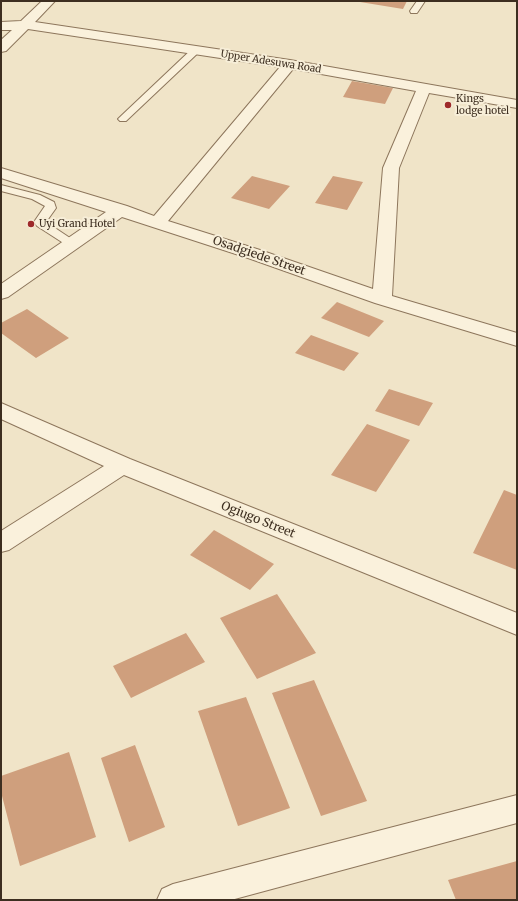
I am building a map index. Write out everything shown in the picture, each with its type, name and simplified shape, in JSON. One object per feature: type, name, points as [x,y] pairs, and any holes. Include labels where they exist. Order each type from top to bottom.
[{"type":"street","points":[[1,48],[49,1]]},
{"type":"street","name":"Upper Adesuwa Road","points":[[1,26],[25,25],[290,64],[517,104]]},
{"type":"street","points":[[158,222],[290,64]]},
{"type":"street","points":[[382,299],[392,168],[424,88]]},
{"type":"street","name":"Osadgiede Street","points":[[1,173],[158,222],[382,299],[517,340]]},
{"type":"street","points":[[1,293],[121,210]]},
{"type":"street","name":"Ogiugo Street","points":[[1,410],[122,465],[517,624]]},
{"type":"street","points":[[1,543],[122,465]]},
{"type":"street","points":[[173,900],[517,809]]},
{"type":"lane","points":[[414,11],[421,1]]},
{"type":"lane","points":[[123,119],[196,50]]},
{"type":"lane","points":[[1,188],[36,197],[50,204],[51,208],[44,215],[40,222],[41,224],[72,244]]},
{"type":"building","points":[[407,1],[403,9],[360,2]]},
{"type":"building","points":[[352,81],[393,88],[385,104],[343,97]]},
{"type":"building","points":[[252,176],[290,186],[269,209],[231,198]]},
{"type":"building","points":[[333,176],[363,182],[347,210],[315,203]]},
{"type":"building","points":[[337,302],[384,321],[369,337],[321,318]]},
{"type":"building","points":[[27,309],[69,338],[36,358],[1,333],[1,323]]},
{"type":"building","points":[[311,335],[359,353],[344,371],[295,353]]},
{"type":"building","points":[[389,389],[433,403],[419,426],[375,411]]},
{"type":"building","points":[[367,424],[410,440],[376,492],[331,475]]},
{"type":"building","points":[[504,490],[517,495],[517,570],[473,553]]},
{"type":"building","points":[[214,530],[274,564],[250,590],[190,555]]},
{"type":"building","points":[[277,594],[316,653],[257,679],[220,618]]},
{"type":"building","points":[[186,633],[205,662],[131,698],[113,666]]},
{"type":"building","points":[[314,680],[367,801],[321,816],[272,693]]},
{"type":"building","points":[[246,697],[290,808],[238,826],[198,711]]},
{"type":"building","points":[[135,745],[165,827],[129,842],[101,758]]},
{"type":"building","points":[[69,752],[96,837],[20,866],[1,792],[1,776]]},
{"type":"building","points":[[517,861],[517,900],[456,900],[448,880]]},
{"type":"place","name":"Kings lodge hotel","points":[[448,105]]},
{"type":"place","name":"Uyi Grand Hotel","points":[[31,224]]}]
